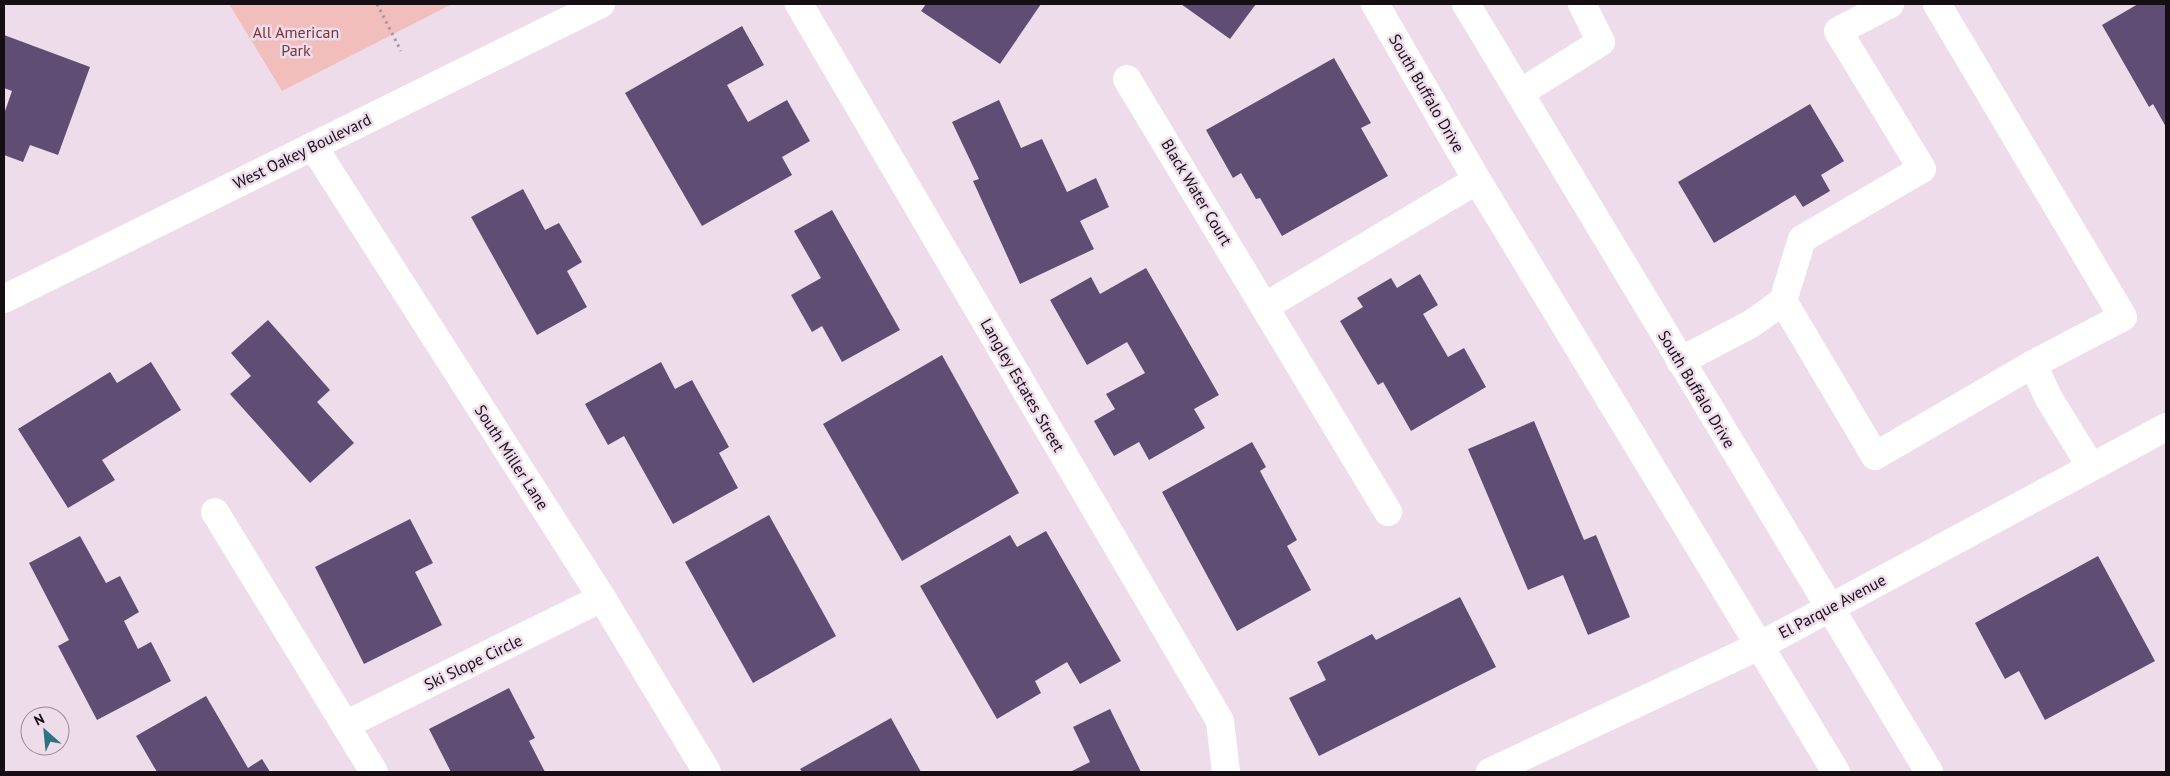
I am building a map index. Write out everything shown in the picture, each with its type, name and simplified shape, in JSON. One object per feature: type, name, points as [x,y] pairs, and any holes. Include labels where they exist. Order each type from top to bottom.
[{"type":"street","name":"West Oakey Boulevard","points":[[4,299],[601,4]]},
{"type":"street","name":"Langley Estates Street","points":[[799,4],[1220,721],[1226,772]]},
{"type":"street","name":"South Buffalo Drive","points":[[1375,4],[1478,180],[1836,772]]},
{"type":"street","name":"South Buffalo Drive","points":[[1466,4],[1929,772]]},
{"type":"street","points":[[1520,93],[1601,42],[1582,4]]},
{"type":"street","points":[[1680,361],[1751,324],[1784,301],[1802,239],[1922,169],[1838,31],[1890,4]]},
{"type":"street","points":[[1784,301],[1875,456],[2033,364],[2123,317],[1938,4]]},
{"type":"street","name":"Black Water Court","points":[[1128,79],[1388,512]]},
{"type":"street","name":"South Miller Lane","points":[[313,146],[602,598],[707,772]]},
{"type":"street","points":[[1266,306],[1478,180]]},
{"type":"street","points":[[2033,364],[2048,397],[2091,467]]},
{"type":"street","name":"El Parque Avenue","points":[[1490,772],[1760,646],[2166,427]]},
{"type":"street","points":[[215,512],[374,772]]},
{"type":"street","name":"Ski Slope Circle","points":[[345,725],[602,598]]},
{"type":"path","points":[[377,4],[401,50]]},
{"type":"green space","name":"All American Park","points":[[229,4],[452,4],[282,91]]},
{"type":"building","points":[[926,4],[1041,4],[1000,64],[921,11]]},
{"type":"building","points":[[1181,4],[1256,4],[1230,39]]},
{"type":"building","points":[[2138,4],[2166,4],[2166,127],[2153,104],[2149,107],[2102,25]]},
{"type":"building","points":[[742,26],[764,65],[727,85],[748,122],[787,100],[810,141],[782,157],[792,175],[702,226],[625,93]]},
{"type":"building","points":[[4,35],[90,67],[58,155],[30,145],[23,162],[4,155],[4,114],[12,91],[4,88]]},
{"type":"building","points":[[1334,58],[1371,123],[1361,128],[1388,176],[1282,236],[1260,198],[1256,199],[1241,173],[1233,178],[1206,130]]},
{"type":"building","points":[[999,100],[1021,148],[1042,139],[1067,192],[1096,178],[1109,207],[1080,221],[1094,249],[1020,284],[973,181],[979,179],[952,122]]},
{"type":"building","points":[[1810,104],[1844,161],[1821,175],[1830,191],[1803,207],[1795,195],[1714,243],[1678,182]]},
{"type":"building","points":[[523,189],[545,230],[559,223],[582,262],[567,271],[587,307],[537,335],[471,217]]},
{"type":"building","points":[[832,210],[900,330],[842,362],[822,326],[812,332],[791,295],[821,278],[794,231]]},
{"type":"building","points":[[1146,268],[1219,395],[1194,409],[1205,428],[1149,460],[1139,442],[1114,456],[1094,421],[1115,409],[1106,394],[1145,373],[1127,342],[1087,365],[1050,300],[1091,277],[1100,294]]},
{"type":"building","points":[[1420,274],[1438,305],[1423,314],[1448,357],[1464,348],[1486,387],[1411,431],[1383,382],[1378,385],[1340,321],[1363,307],[1357,298],[1391,278],[1397,288]]},
{"type":"building","points":[[268,320],[330,390],[317,402],[354,443],[310,483],[230,394],[251,376],[231,353]]},
{"type":"building","points":[[942,355],[1019,493],[902,561],[823,424]]},
{"type":"building","points":[[151,362],[181,410],[102,460],[115,480],[68,508],[18,429],[110,372],[117,383]]},
{"type":"building","points":[[661,362],[675,389],[692,380],[729,447],[719,453],[738,488],[673,524],[624,436],[608,445],[585,404]]},
{"type":"building","points":[[1534,421],[1584,540],[1596,535],[1630,617],[1588,635],[1563,575],[1528,590],[1468,449]]},
{"type":"building","points":[[1252,442],[1266,467],[1260,471],[1297,540],[1287,546],[1311,590],[1237,631],[1162,492]]},
{"type":"building","points":[[769,515],[836,636],[753,683],[685,562]]},
{"type":"building","points":[[410,519],[433,563],[415,572],[442,625],[364,664],[315,567]]},
{"type":"building","points":[[1046,531],[1121,661],[1080,684],[1067,662],[1035,681],[1041,693],[997,719],[920,586],[1010,535],[1017,547]]},
{"type":"building","points":[[80,536],[106,583],[120,576],[139,612],[124,621],[138,649],[151,642],[171,681],[97,720],[58,646],[69,640],[29,563]]},
{"type":"building","points":[[2098,556],[2155,661],[2045,720],[2019,671],[2005,679],[1975,623]]},
{"type":"building","points":[[1460,597],[1496,667],[1319,756],[1289,698],[1326,680],[1317,662],[1372,634],[1376,640]]},
{"type":"building","points":[[509,688],[535,738],[529,741],[545,772],[451,772],[429,729]]},
{"type":"building","points":[[206,696],[248,768],[262,759],[270,772],[157,772],[136,736]]},
{"type":"building","points":[[1110,709],[1141,772],[1070,772],[1090,762],[1073,727]]},
{"type":"building","points":[[891,718],[921,772],[802,772],[800,769]]}]
